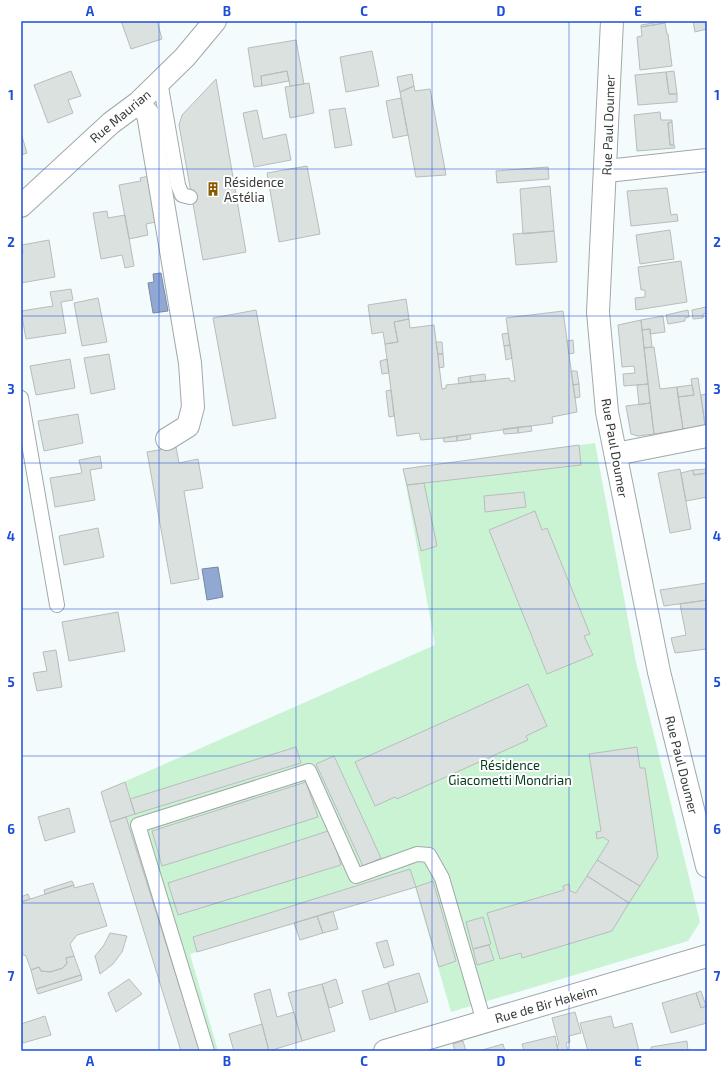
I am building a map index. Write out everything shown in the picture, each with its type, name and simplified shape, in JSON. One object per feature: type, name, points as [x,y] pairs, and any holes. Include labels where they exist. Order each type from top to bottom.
[{"type":"street","name":"Rue Maurian","points":[[21,206],[111,123],[138,103],[184,57],[215,21]]},
{"type":"street","name":"Rue Paul Doumer","points":[[612,21],[598,312],[607,412],[659,672],[707,866]]},
{"type":"street","points":[[138,103],[148,114],[190,363],[193,408],[190,420],[188,426],[167,439]]},
{"type":"street","points":[[606,169],[616,170],[707,160]]},
{"type":"street","points":[[616,454],[707,436]]},
{"type":"street","name":"Rue de Bir Hakeim","points":[[386,1051],[707,956]]},
{"type":"lane","points":[[160,81],[178,185],[182,195],[190,197]]},
{"type":"lane","points":[[21,398],[57,605]]},
{"type":"lane","points":[[207,1051],[138,825],[309,771],[356,876],[417,854],[429,855],[442,878],[484,1022]]},
{"type":"green space","name":"Résidence Giacometti Mondrian","points":[[595,443],[636,662],[700,922],[688,941],[451,1012],[415,887],[190,954],[218,1051],[181,1051],[101,792],[435,645],[403,469]]},
{"type":"water","points":[[161,273],[168,311],[153,313],[148,283],[154,282],[153,274]]},
{"type":"water","points":[[218,567],[223,597],[207,600],[202,569]]},
{"type":"building","points":[[121,21],[157,21],[162,39],[131,49]]},
{"type":"building","points":[[665,21],[665,23],[641,27],[641,25]]},
{"type":"building","points":[[693,21],[707,21],[707,29],[695,32]]},
{"type":"building","points":[[665,23],[672,66],[640,70],[637,37],[642,36],[641,27]]},
{"type":"building","points":[[296,40],[304,84],[290,86],[287,71],[261,76],[262,86],[254,87],[248,48]]},
{"type":"building","points":[[372,51],[379,86],[346,92],[340,57]]},
{"type":"building","points":[[71,71],[81,96],[68,100],[73,113],[48,123],[34,85]]},
{"type":"building","points":[[287,71],[289,81],[262,86],[261,76]]},
{"type":"building","points":[[674,71],[677,94],[669,94],[666,72]]},
{"type":"building","points":[[666,72],[669,94],[677,94],[677,102],[638,105],[635,75]]},
{"type":"building","points":[[412,74],[414,86],[400,92],[397,77]]},
{"type":"building","name":"Résidence Astélia","points":[[216,79],[246,252],[203,260],[179,125],[182,115]]},
{"type":"building","points":[[309,83],[314,113],[290,118],[285,87]]},
{"type":"building","points":[[414,86],[415,91],[430,89],[446,175],[416,177],[400,92]]},
{"type":"building","points":[[401,98],[408,135],[393,138],[386,101]]},
{"type":"building","points":[[345,108],[352,145],[335,148],[329,110]]},
{"type":"building","points":[[257,110],[263,139],[286,134],[291,160],[254,167],[243,113]]},
{"type":"building","points":[[660,112],[661,120],[672,120],[672,122],[668,123],[670,145],[674,145],[675,148],[637,151],[634,115]]},
{"type":"building","points":[[672,122],[674,145],[670,145],[668,123]]},
{"type":"building","points":[[21,133],[27,153],[21,155]]},
{"type":"building","points":[[307,166],[320,234],[279,242],[267,173]]},
{"type":"building","points":[[548,167],[549,179],[497,183],[496,171]]},
{"type":"building","points":[[153,175],[161,221],[146,224],[148,235],[129,239],[119,185],[141,181],[140,178]]},
{"type":"building","points":[[550,186],[554,231],[523,234],[520,189]]},
{"type":"building","points":[[667,188],[671,215],[677,214],[678,221],[631,226],[627,191]]},
{"type":"building","points":[[107,211],[108,218],[125,215],[134,266],[125,268],[122,255],[101,259],[93,213]]},
{"type":"building","points":[[670,230],[674,259],[640,264],[636,235]]},
{"type":"building","points":[[554,231],[557,262],[516,265],[513,234]]},
{"type":"building","points":[[49,240],[55,277],[21,283],[21,254],[23,253],[22,245]]},
{"type":"building","points":[[681,261],[687,302],[636,310],[635,298],[645,297],[645,290],[641,290],[638,267]]},
{"type":"building","points":[[71,289],[73,300],[61,302],[66,333],[26,339],[21,311],[53,306],[50,292]]},
{"type":"building","points":[[98,298],[107,342],[82,346],[74,303]]},
{"type":"building","points":[[406,299],[409,319],[394,322],[398,342],[385,344],[383,332],[372,334],[368,305]]},
{"type":"building","points":[[706,307],[707,313],[703,314],[703,318],[693,319],[692,310]]},
{"type":"building","points":[[256,310],[276,418],[233,426],[213,318]]},
{"type":"building","points":[[688,310],[689,317],[685,318],[685,321],[668,324],[666,315]]},
{"type":"building","points":[[563,311],[577,412],[552,417],[553,423],[443,438],[421,440],[419,433],[397,436],[385,344],[398,342],[394,322],[409,319],[410,328],[434,325],[442,389],[446,388],[446,385],[509,378],[510,381],[515,381],[506,318]]},
{"type":"building","points":[[663,316],[665,332],[650,334],[650,329],[642,330],[641,320]]},
{"type":"building","points":[[641,320],[648,384],[624,386],[623,374],[635,373],[634,366],[622,367],[618,325]]},
{"type":"building","points":[[650,329],[652,347],[644,348],[642,330]]},
{"type":"building","points":[[508,333],[510,345],[504,346],[502,334]]},
{"type":"building","points":[[573,340],[574,353],[569,354],[567,341]]},
{"type":"building","points":[[436,342],[442,342],[443,354],[438,354]]},
{"type":"building","points":[[510,345],[512,358],[506,360],[504,346]]},
{"type":"building","points":[[654,347],[660,389],[677,387],[683,429],[654,434],[644,348]]},
{"type":"building","points":[[109,354],[115,389],[91,394],[84,358]]},
{"type":"building","points":[[438,354],[443,354],[444,367],[439,368]]},
{"type":"building","points":[[70,359],[75,388],[36,395],[30,366]]},
{"type":"building","points":[[387,359],[389,373],[382,374],[380,361]]},
{"type":"building","points":[[571,371],[577,371],[579,384],[573,385]]},
{"type":"building","points":[[485,374],[486,381],[471,382],[470,376]]},
{"type":"building","points":[[470,376],[471,382],[459,384],[458,378]]},
{"type":"building","points":[[698,378],[705,425],[683,429],[678,397],[694,395],[691,379]]},
{"type":"building","points":[[579,384],[580,397],[575,398],[573,385]]},
{"type":"building","points":[[648,384],[650,403],[639,405],[637,385]]},
{"type":"building","points":[[692,385],[694,395],[678,397],[677,387]]},
{"type":"building","points":[[391,390],[394,416],[389,417],[386,391]]},
{"type":"building","points":[[707,394],[707,424],[705,425],[701,395]]},
{"type":"building","points":[[650,403],[654,434],[638,436],[631,434],[626,406]]},
{"type":"building","points":[[78,414],[83,443],[44,451],[38,421]]},
{"type":"building","points":[[531,426],[532,431],[518,433],[518,427]]},
{"type":"building","points":[[518,427],[518,433],[504,434],[503,429]]},
{"type":"building","points":[[470,434],[471,439],[457,441],[457,436]]},
{"type":"building","points":[[457,436],[457,441],[444,442],[443,438]]},
{"type":"building","points":[[579,445],[581,465],[407,485],[403,469]]},
{"type":"building","points":[[176,447],[179,463],[198,459],[203,488],[184,491],[199,579],[171,584],[147,452]]},
{"type":"building","points":[[100,456],[102,468],[90,470],[95,500],[55,507],[50,478],[82,473],[79,460]]},
{"type":"building","points":[[680,469],[691,529],[670,533],[658,473]]},
{"type":"building","points":[[706,469],[707,473],[694,475],[693,470]]},
{"type":"building","points":[[693,470],[694,475],[707,473],[707,497],[686,501],[681,473]]},
{"type":"building","points":[[424,483],[437,546],[421,551],[407,485]]},
{"type":"building","points":[[524,492],[526,507],[485,512],[484,496]]},
{"type":"building","points":[[535,511],[542,530],[547,528],[590,634],[584,636],[593,655],[547,674],[489,530]]},
{"type":"building","points":[[98,528],[104,557],[64,565],[59,536]]},
{"type":"building","points":[[707,583],[707,600],[664,606],[660,590]]},
{"type":"building","points":[[707,600],[707,649],[675,653],[671,638],[686,635],[680,604]]},
{"type":"building","points":[[118,612],[125,651],[69,661],[62,622]]},
{"type":"building","points":[[56,650],[62,687],[37,691],[33,673],[47,671],[43,652]]},
{"type":"building","points":[[528,684],[547,726],[526,736],[528,740],[397,799],[395,797],[375,806],[355,762]]},
{"type":"building","points":[[296,747],[301,763],[135,814],[130,799]]},
{"type":"building","points":[[637,747],[640,768],[645,768],[658,857],[640,886],[597,860],[609,841],[603,837],[597,839],[596,832],[601,831],[589,754]]},
{"type":"building","points":[[334,756],[381,858],[363,866],[316,764]]},
{"type":"building","points":[[125,782],[135,814],[110,822],[101,792]]},
{"type":"building","points":[[306,782],[318,817],[162,866],[152,831]]},
{"type":"building","points":[[69,808],[75,832],[45,841],[38,817]]},
{"type":"building","points":[[126,817],[200,1051],[181,1051],[110,822]]},
{"type":"building","points":[[331,830],[341,865],[178,915],[168,883]]},
{"type":"building","points":[[597,860],[640,886],[629,903],[587,876]]},
{"type":"building","points":[[410,869],[416,887],[197,952],[193,937]]},
{"type":"building","points":[[587,876],[629,903],[612,931],[522,958],[521,953],[500,959],[487,913],[564,890],[563,886],[569,884],[570,891],[576,893]]},
{"type":"building","points":[[72,881],[74,885],[45,894],[44,890]]},
{"type":"building","points":[[433,881],[456,961],[439,967],[416,887]]},
{"type":"building","points":[[93,883],[107,926],[77,935],[70,944],[74,956],[66,958],[67,963],[63,968],[50,972],[41,971],[39,967],[31,970],[26,956],[21,954],[21,902],[74,885],[74,888]]},
{"type":"building","points":[[28,894],[30,899],[21,902],[21,897]]},
{"type":"building","points":[[333,911],[338,929],[323,933],[317,916]]},
{"type":"building","points":[[317,916],[323,933],[300,940],[294,923]]},
{"type":"building","points":[[483,917],[491,944],[473,949],[466,922]]},
{"type":"building","points":[[110,933],[127,936],[122,952],[113,964],[100,974],[95,956],[104,945]]},
{"type":"building","points":[[387,940],[394,965],[384,968],[376,943]]},
{"type":"building","points":[[489,945],[494,960],[477,965],[473,949]]},
{"type":"building","points":[[74,956],[81,975],[36,989],[31,970],[39,967],[41,971],[50,972],[63,968],[67,963],[66,958]]},
{"type":"building","points":[[419,973],[428,1002],[396,1012],[388,982]]},
{"type":"building","points":[[81,975],[82,980],[38,994],[36,989]]},
{"type":"building","points":[[129,979],[142,994],[116,1012],[108,993]]},
{"type":"building","points":[[336,979],[343,1003],[329,1008],[322,984]]},
{"type":"building","points":[[388,983],[396,1012],[370,1020],[362,991]]},
{"type":"building","points":[[322,984],[335,1031],[302,1041],[288,993]]},
{"type":"building","points":[[270,989],[277,1017],[294,1012],[302,1041],[269,1051],[254,994]]},
{"type":"building","points":[[701,991],[706,1006],[701,1008],[696,993]]},
{"type":"building","points":[[696,993],[701,1008],[706,1006],[707,1023],[671,1033],[662,1003]]},
{"type":"building","points":[[575,1012],[581,1033],[569,1036],[570,1042],[566,1043],[568,1051],[558,1051],[557,1045],[559,1044],[552,1018]]},
{"type":"building","points":[[45,1016],[51,1035],[23,1043],[21,1036],[21,1024]]},
{"type":"building","points":[[611,1016],[614,1028],[632,1023],[639,1051],[588,1051],[580,1023]]},
{"type":"building","points":[[262,1024],[269,1051],[234,1051],[229,1034]]},
{"type":"building","points":[[555,1036],[558,1051],[524,1051],[522,1044]]},
{"type":"building","points":[[463,1041],[466,1051],[455,1051],[453,1044]]},
{"type":"building","points":[[687,1041],[688,1051],[651,1051],[651,1047]]},
{"type":"building","points":[[503,1044],[505,1051],[479,1051]]},
{"type":"place","name":"Résidence Astélia","points":[[213,189]]}]
